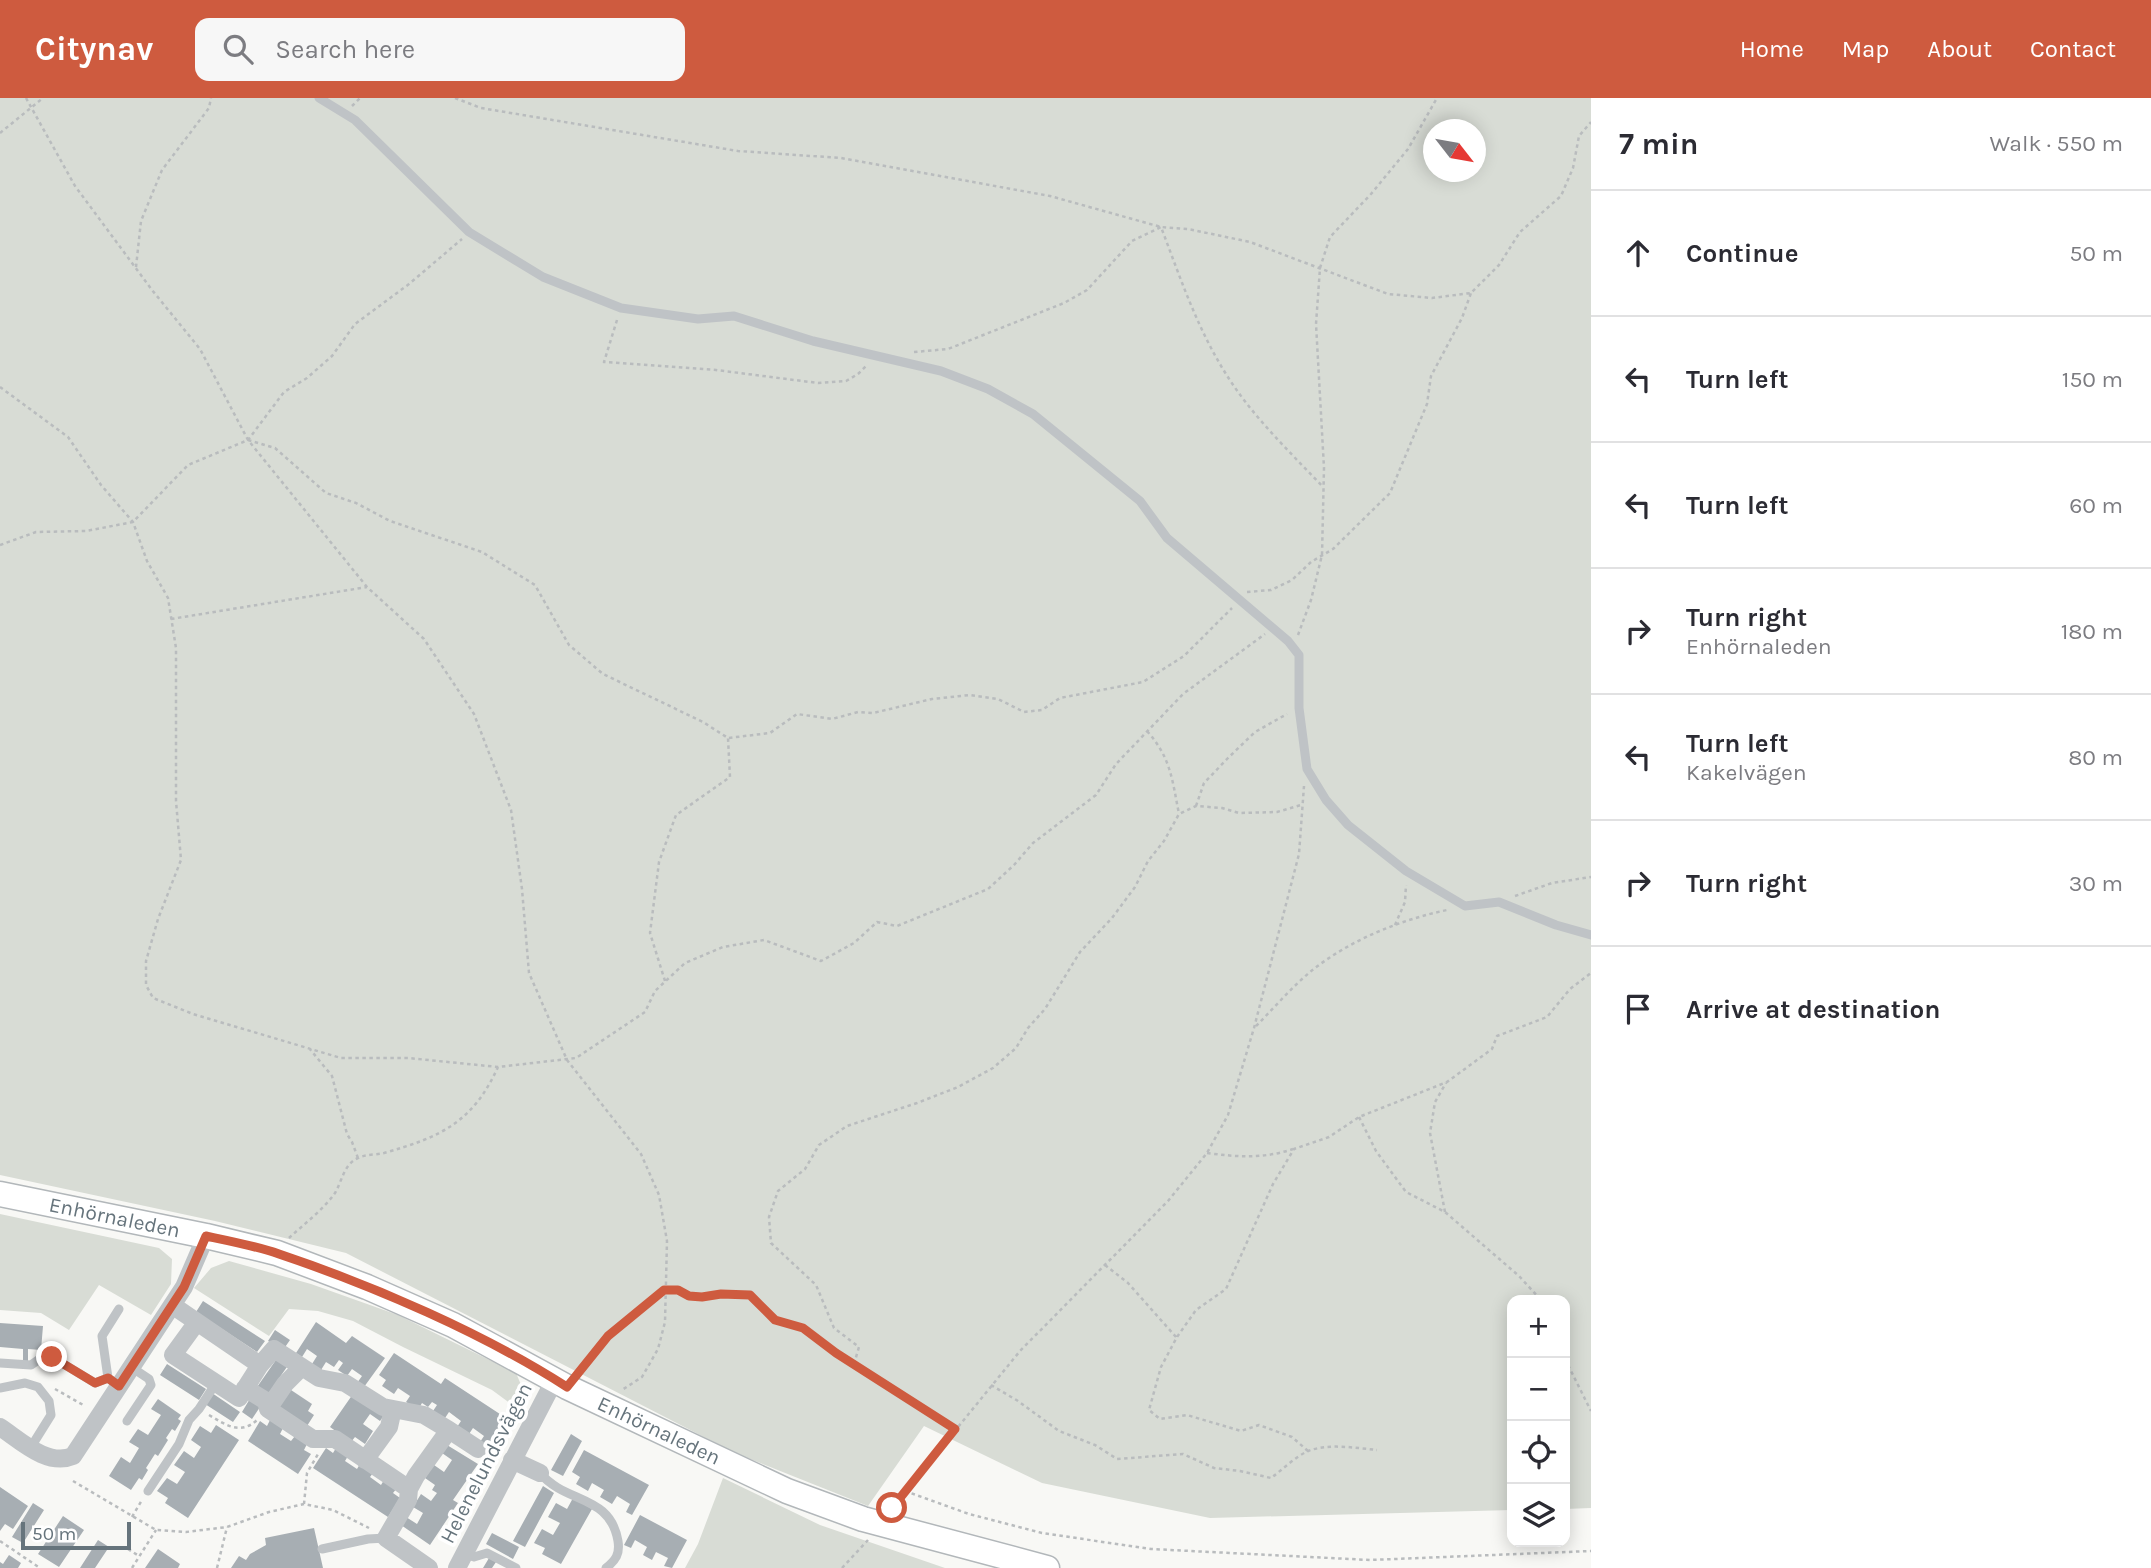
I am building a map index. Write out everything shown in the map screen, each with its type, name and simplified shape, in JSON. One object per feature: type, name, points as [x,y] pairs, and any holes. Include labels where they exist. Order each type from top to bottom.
[{"type":"street","name":"Enhörnaleden","points":[[0,1194],[277,1253],[366,1287],[453,1325],[603,1405],[787,1491],[863,1519],[1047,1568]]},
{"type":"street","points":[[0,1427],[42,1455],[55,1459],[73,1456],[99,1415],[113,1382],[131,1367],[184,1287],[206,1236]]},
{"type":"street","points":[[172,1305],[260,1365]]},
{"type":"street","points":[[197,1322],[173,1355],[239,1398],[274,1349],[319,1378],[345,1383],[383,1407],[424,1415],[478,1449]]},
{"type":"street","points":[[268,1409],[285,1384],[301,1368]]},
{"type":"street","name":"Helenelundsvägen","points":[[461,1561],[512,1460],[561,1383]]},
{"type":"street","points":[[245,1388],[266,1401],[268,1409],[313,1439],[335,1439],[409,1489]]},
{"type":"street","points":[[365,1460],[389,1427],[393,1409]]},
{"type":"street","points":[[429,1568],[386,1538],[408,1500],[409,1489],[416,1476],[449,1430]]},
{"type":"street","points":[[512,1460],[540,1473]]},
{"type":"lane","points":[[319,98],[355,120],[468,232],[543,277],[621,309],[698,319],[734,316],[813,341],[941,372],[988,389],[1032,414],[1140,501],[1167,538],[1289,641],[1300,655],[1299,708],[1307,769],[1326,800],[1348,825],[1406,871],[1465,906],[1499,902],[1556,925],[1591,935]]},
{"type":"lane","points":[[0,1363],[31,1365],[41,1358],[52,1357],[95,1383],[113,1382],[102,1336],[119,1309]]},
{"type":"lane","points":[[127,1420],[150,1385],[149,1379],[131,1367]]},
{"type":"lane","points":[[0,1388],[25,1383],[37,1387],[49,1401],[51,1415],[31,1447]]},
{"type":"lane","points":[[148,1492],[179,1444],[189,1420],[216,1383]]},
{"type":"lane","points":[[540,1473],[548,1482],[608,1513],[615,1526],[620,1550],[616,1560],[606,1568]]},
{"type":"lane","points":[[322,1549],[386,1538]]},
{"type":"lane","points":[[461,1561],[487,1553],[516,1568]]},
{"type":"path","points":[[26,98],[75,186],[200,349],[247,440],[367,587],[424,639],[474,714],[512,810],[529,973],[567,1060],[641,1154],[659,1195],[667,1241],[665,1322],[658,1349],[642,1377],[603,1405]]},
{"type":"path","points":[[0,133],[43,98]]},
{"type":"path","points":[[136,267],[141,221],[162,170],[209,108],[211,98]]},
{"type":"path","points":[[456,98],[481,108],[725,149],[841,158],[1050,196],[1161,227],[1188,229],[1250,242],[1388,294],[1432,298],[1471,293]]},
{"type":"path","points":[[1300,655],[1298,636],[1311,600],[1322,555],[1323,487],[1316,324],[1320,268],[1330,237],[1371,194],[1408,149],[1437,98]]},
{"type":"path","points":[[1219,583],[1244,592],[1271,590],[1292,580],[1333,549],[1390,493],[1427,404],[1431,376],[1462,318],[1471,293],[1499,265],[1520,232],[1560,195],[1573,168],[1579,136],[1591,122]]},
{"type":"path","points":[[912,352],[948,349],[1064,303],[1087,289],[1132,240],[1161,227]]},
{"type":"path","points":[[1161,227],[1194,315],[1226,374],[1265,425],[1323,487]]},
{"type":"path","points":[[0,545],[36,532],[86,531],[133,522],[188,465],[247,440],[284,392],[332,356],[355,324],[409,284],[468,232]]},
{"type":"path","points":[[621,309],[604,362],[716,370],[818,383],[845,381],[858,374],[877,356]]},
{"type":"path","points":[[0,387],[68,437],[101,485],[133,522],[148,561],[168,598],[176,648],[176,802],[181,860],[158,919],[146,961],[146,985],[153,998],[193,1014],[341,1058],[408,1058],[498,1067],[567,1060],[587,1051],[645,1012],[654,991],[685,963],[723,947],[764,940],[821,961],[854,943],[877,922],[897,926],[988,889],[1033,843],[1096,796],[1116,764],[1183,694],[1273,628]]},
{"type":"path","points":[[247,440],[275,448],[326,493],[356,503],[390,521],[482,552],[535,585],[569,645],[603,674],[703,722],[728,738],[770,733],[797,714],[832,719],[858,712],[873,713],[932,699],[970,695],[998,698],[1024,712],[1042,710],[1060,698],[1143,682],[1184,656],[1230,608],[1244,605]]},
{"type":"path","points":[[171,619],[367,587]]},
{"type":"path","points":[[1196,806],[1203,783],[1255,732],[1299,708]]},
{"type":"path","points":[[854,1364],[859,1347],[834,1328],[816,1285],[771,1242],[769,1217],[778,1191],[805,1169],[819,1145],[847,1126],[917,1104],[958,1087],[993,1068],[1016,1048],[1028,1028],[1045,1009],[1080,952],[1112,918],[1135,887],[1178,814],[1171,768],[1161,747],[1147,731]]},
{"type":"path","points":[[665,981],[650,933],[659,862],[676,815],[730,777],[728,738]]},
{"type":"path","points":[[892,1508],[1020,1351],[1168,1201],[1207,1153],[1228,1115],[1254,1028],[1298,854],[1301,805],[1307,769]]},
{"type":"path","points":[[1178,814],[1196,806],[1222,808],[1239,813],[1277,812],[1301,805]]},
{"type":"path","points":[[1394,925],[1405,902],[1406,871]]},
{"type":"path","points":[[1499,902],[1552,884],[1591,877]]},
{"type":"path","points":[[1254,1028],[1311,971],[1338,952],[1394,925],[1419,916],[1465,906]]},
{"type":"path","points":[[1207,1153],[1252,1158],[1274,1156],[1329,1137],[1359,1116],[1447,1082],[1492,1049],[1497,1036],[1547,1017],[1570,989],[1591,973]]},
{"type":"path","points":[[309,1048],[332,1076],[347,1134],[358,1158]]},
{"type":"path","points":[[277,1253],[336,1192],[346,1170],[358,1158],[384,1153],[444,1132],[466,1116],[488,1090],[498,1067]]},
{"type":"path","points":[[1445,1212],[1430,1133],[1435,1102],[1447,1082]]},
{"type":"path","points":[[1359,1116],[1376,1151],[1406,1192],[1445,1212],[1519,1276],[1536,1295]]},
{"type":"path","points":[[1294,1149],[1273,1184],[1226,1289],[1196,1310],[1177,1337],[1161,1367],[1149,1410],[1160,1419],[1187,1415],[1241,1431],[1259,1425],[1292,1437],[1308,1451]]},
{"type":"path","points":[[1105,1265],[1128,1283],[1177,1337]]},
{"type":"path","points":[[561,1383],[608,1336],[664,1290],[678,1290],[689,1296],[702,1297],[721,1294],[750,1295],[775,1320],[803,1328],[836,1353],[955,1429]]},
{"type":"path","points":[[1570,1369],[1591,1411]]},
{"type":"path","points":[[991,1385],[1059,1431],[1095,1444],[1117,1459],[1183,1454],[1214,1468],[1271,1478],[1308,1451],[1352,1447],[1377,1450]]},
{"type":"path","points":[[37,1387],[58,1389],[99,1415]]},
{"type":"path","points":[[199,1409],[230,1427],[241,1429],[252,1425],[268,1409]]},
{"type":"path","points":[[304,1504],[307,1473],[327,1439]]},
{"type":"path","points":[[73,1481],[156,1530],[186,1532],[227,1527],[269,1512],[304,1504],[333,1510],[355,1519],[386,1538]]},
{"type":"path","points":[[905,1491],[969,1514],[1042,1533],[1151,1549],[1370,1560],[1591,1551]]},
{"type":"path","points":[[132,1517],[148,1492]]},
{"type":"path","points":[[217,1568],[227,1527]]},
{"type":"path","points":[[132,1568],[156,1530]]},
{"type":"path","points":[[842,1568],[868,1540]]},
{"type":"path","points":[[0,1541],[40,1568]]},
{"type":"path","points":[[128,1549],[139,1556]]},
{"type":"shaded area","points":[[0,98],[1591,98],[1591,1508],[1570,1509],[1570,1295],[1507,1295],[1507,1510],[1210,1518],[1042,1483],[924,1426],[868,1506],[735,1453],[346,1253],[215,1221],[0,1175]]},
{"type":"shaded area","points":[[0,1214],[159,1248],[172,1259],[171,1284],[151,1315],[99,1285],[69,1330],[41,1313],[0,1310]]},
{"type":"shaded area","points":[[229,1261],[311,1284],[398,1315],[516,1373],[525,1394],[518,1409],[492,1390],[353,1321],[318,1311],[289,1309],[269,1336],[194,1288],[211,1268]]},
{"type":"shaded area","points":[[723,1478],[820,1525],[945,1568],[685,1568],[698,1544]]},
{"type":"building","points":[[203,1301],[265,1341],[257,1352],[196,1312]]},
{"type":"building","points":[[316,1322],[346,1343],[352,1336],[385,1358],[364,1387],[357,1383],[362,1376],[352,1369],[347,1376],[338,1370],[343,1363],[339,1360],[334,1367],[326,1362],[321,1370],[312,1364],[317,1356],[307,1349],[302,1357],[296,1353]]},
{"type":"building","points":[[0,1323],[43,1326],[41,1350],[28,1349],[28,1361],[23,1361],[23,1349],[0,1347]]},
{"type":"building","points":[[275,1330],[290,1340],[283,1350],[268,1341]]},
{"type":"building","points":[[394,1353],[441,1384],[445,1378],[506,1418],[492,1441],[487,1446],[480,1442],[484,1436],[473,1428],[469,1434],[457,1427],[461,1421],[449,1412],[445,1418],[433,1411],[437,1405],[432,1402],[428,1407],[422,1403],[418,1410],[406,1402],[410,1396],[398,1388],[394,1394],[382,1386],[386,1380],[379,1375]]},
{"type":"building","points":[[278,1357],[289,1364],[266,1397],[255,1390]]},
{"type":"building","points":[[167,1364],[206,1389],[199,1400],[160,1375]]},
{"type":"building","points":[[288,1388],[312,1404],[308,1411],[314,1415],[307,1426],[276,1406]]},
{"type":"building","points":[[355,1391],[385,1414],[380,1421],[370,1414],[363,1424],[373,1431],[365,1444],[355,1437],[351,1442],[330,1427]]},
{"type":"building","points":[[212,1393],[240,1412],[233,1422],[205,1404]]},
{"type":"building","points":[[251,1397],[262,1404],[252,1419],[242,1412]]},
{"type":"building","points":[[158,1399],[181,1415],[178,1419],[181,1421],[175,1431],[172,1429],[166,1438],[168,1440],[158,1456],[155,1454],[142,1480],[139,1478],[131,1490],[109,1476],[121,1457],[130,1463],[139,1448],[129,1442],[138,1429],[148,1435],[161,1415],[151,1409]]},
{"type":"building","points":[[270,1420],[283,1428],[280,1434],[291,1441],[295,1436],[307,1444],[304,1450],[311,1454],[298,1474],[248,1441],[260,1421],[267,1426]]},
{"type":"building","points":[[216,1425],[239,1440],[188,1518],[165,1503],[168,1498],[157,1491],[167,1478],[177,1484],[185,1472],[174,1465],[184,1451],[194,1458],[201,1447],[191,1440],[200,1426],[211,1433]]},
{"type":"building","points":[[571,1434],[582,1441],[563,1476],[551,1470]]},
{"type":"building","points":[[447,1445],[478,1464],[453,1500],[458,1503],[430,1545],[401,1525],[406,1517],[417,1524],[423,1513],[413,1507],[421,1494],[431,1501],[437,1493],[432,1490],[435,1485],[425,1478],[434,1465],[444,1472],[452,1460],[442,1453]]},
{"type":"building","points":[[326,1448],[333,1453],[336,1448],[348,1456],[345,1461],[357,1469],[360,1464],[373,1473],[370,1477],[381,1485],[384,1480],[397,1488],[393,1493],[400,1498],[388,1517],[313,1468]]},
{"type":"building","points":[[584,1450],[649,1485],[632,1515],[626,1512],[630,1504],[617,1496],[612,1504],[600,1497],[604,1490],[592,1483],[588,1491],[576,1484],[580,1477],[572,1472]]},
{"type":"building","points":[[543,1486],[554,1493],[525,1547],[513,1541]]},
{"type":"building","points":[[0,1487],[28,1506],[13,1529],[5,1524],[0,1531]]},
{"type":"building","points":[[573,1498],[592,1509],[561,1564],[542,1554],[545,1548],[534,1543],[542,1529],[553,1535],[560,1523],[548,1517],[556,1503],[567,1509]]},
{"type":"building","points":[[33,1503],[44,1510],[23,1543],[12,1537]]},
{"type":"building","points":[[640,1515],[687,1540],[672,1568],[664,1566],[668,1558],[656,1552],[652,1560],[643,1555],[647,1547],[635,1540],[631,1548],[624,1545]]},
{"type":"building","points":[[63,1516],[84,1530],[59,1567],[38,1554]]},
{"type":"building","points":[[314,1528],[323,1568],[231,1568],[239,1556],[246,1560],[250,1554],[266,1545],[265,1538]]},
{"type":"building","points":[[492,1533],[519,1547],[513,1559],[486,1544]]},
{"type":"building","points":[[98,1540],[109,1547],[95,1568],[80,1568]]},
{"type":"building","points":[[158,1549],[180,1564],[178,1568],[145,1568]]},
{"type":"building","points":[[9,1555],[21,1563],[18,1568],[0,1568],[0,1562],[3,1564]]},
{"type":"building","points":[[489,1558],[496,1562],[492,1568],[483,1568]]},
{"type":"route","points":[[52,1357],[95,1383],[108,1378],[119,1386],[184,1287],[206,1236],[277,1253],[366,1287],[453,1325],[567,1387],[608,1336],[664,1290],[678,1290],[689,1296],[702,1297],[721,1294],[750,1295],[775,1320],[803,1328],[836,1353],[955,1429],[892,1508]]}]
